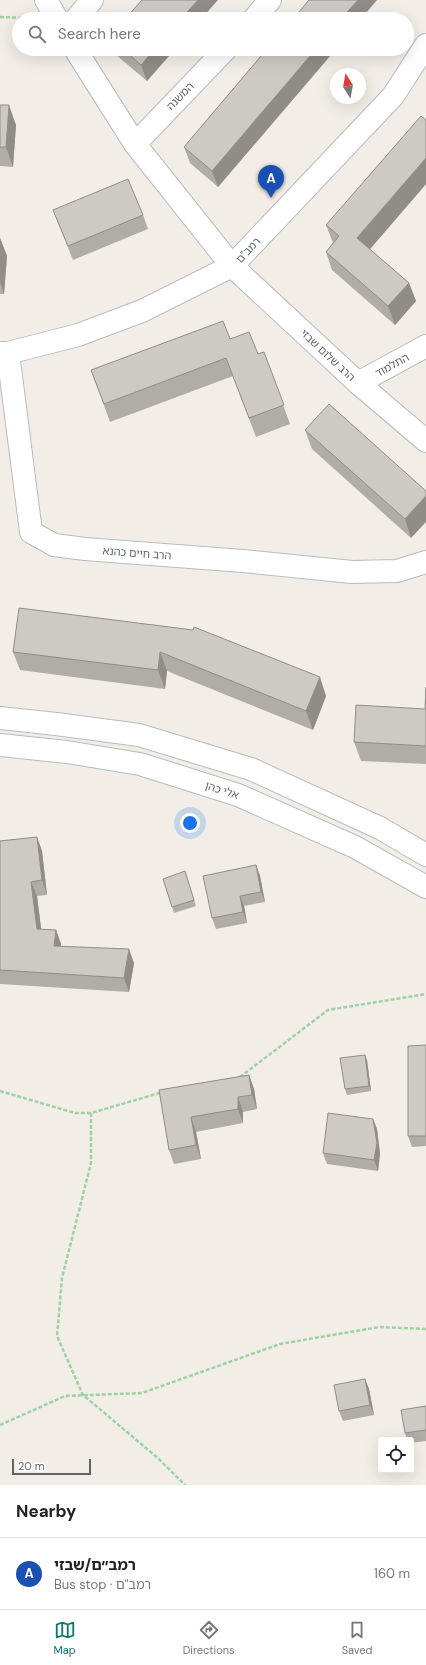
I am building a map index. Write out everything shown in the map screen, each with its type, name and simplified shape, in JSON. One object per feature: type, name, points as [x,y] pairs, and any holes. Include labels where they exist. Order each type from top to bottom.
[{"type":"street","points":[[46,0],[53,12]]},
{"type":"street","points":[[82,12],[92,0]]},
{"type":"street","points":[[260,12],[270,0]]},
{"type":"street","name":"רמב\"ם","points":[[4,353],[78,335],[142,311],[232,266],[393,96],[426,45]]},
{"type":"street","name":"הרב שלום שבזי","points":[[79,56],[135,144],[232,266],[358,383],[426,441]]},
{"type":"street","name":"המשנה","points":[[135,144],[219,56]]},
{"type":"street","name":"התלמוד","points":[[358,383],[426,346]]},
{"type":"street","name":"הרב חיים כהנא","points":[[4,353],[31,532],[54,545],[352,572],[397,571],[426,562]]},
{"type":"street","points":[[0,718],[139,735],[251,769],[380,828],[425,854]]},
{"type":"street","name":"אלי כהן","points":[[0,745],[68,752],[140,764],[238,795],[356,847],[426,887]]},
{"type":"path","points":[[235,1078],[242,1076],[328,1010],[426,994]]},
{"type":"path","points":[[0,1091],[75,1113],[91,1113],[150,1095],[165,1092]]},
{"type":"path","points":[[91,1113],[91,1163],[62,1278],[57,1336],[82,1395],[159,1459],[185,1485]]},
{"type":"path","points":[[0,1425],[65,1396],[142,1393],[280,1344],[379,1327],[426,1329]]},
{"type":"building","points":[[142,0],[198,0],[187,12],[131,12]]},
{"type":"building","points":[[309,0],[358,0],[347,12],[299,12]]},
{"type":"building","points":[[131,56],[149,56],[141,65]]},
{"type":"building","points":[[261,56],[310,56],[212,171],[184,147]]},
{"type":"building","points":[[0,105],[9,105],[6,147],[0,147]]},
{"type":"building","points":[[421,116],[426,120],[426,158],[357,238],[409,283],[388,306],[326,252],[339,236],[326,225]]},
{"type":"building","points":[[128,179],[143,215],[68,246],[53,210]]},
{"type":"building","points":[[223,321],[230,339],[249,332],[258,354],[264,352],[284,405],[249,418],[226,358],[104,404],[91,370]]},
{"type":"building","points":[[329,404],[426,491],[426,496],[405,519],[305,430]]},
{"type":"building","points":[[19,608],[193,630],[194,627],[320,677],[306,711],[160,652],[158,670],[13,652]]},
{"type":"building","points":[[426,687],[426,746],[354,742],[356,705],[425,709]]},
{"type":"building","points":[[37,837],[42,880],[31,882],[37,929],[56,930],[54,946],[129,949],[124,978],[0,970],[0,841]]},
{"type":"building","points":[[256,865],[261,892],[240,896],[243,912],[212,918],[203,876]]},
{"type":"building","points":[[185,871],[194,900],[172,907],[163,879]]},
{"type":"building","points":[[426,1045],[426,1136],[408,1136],[408,1046]]},
{"type":"building","points":[[365,1055],[369,1086],[345,1089],[340,1058]]},
{"type":"building","points":[[249,1075],[252,1095],[238,1097],[238,1109],[191,1117],[196,1145],[169,1150],[159,1090]]},
{"type":"building","points":[[328,1113],[373,1119],[377,1143],[374,1160],[323,1153]]},
{"type":"building","points":[[365,1379],[370,1405],[339,1411],[334,1385]]},
{"type":"building","points":[[426,1406],[426,1430],[405,1433],[401,1410]]},
{"type":"place","name":"רמב״ם/שבזי","points":[[271,198]]}]
